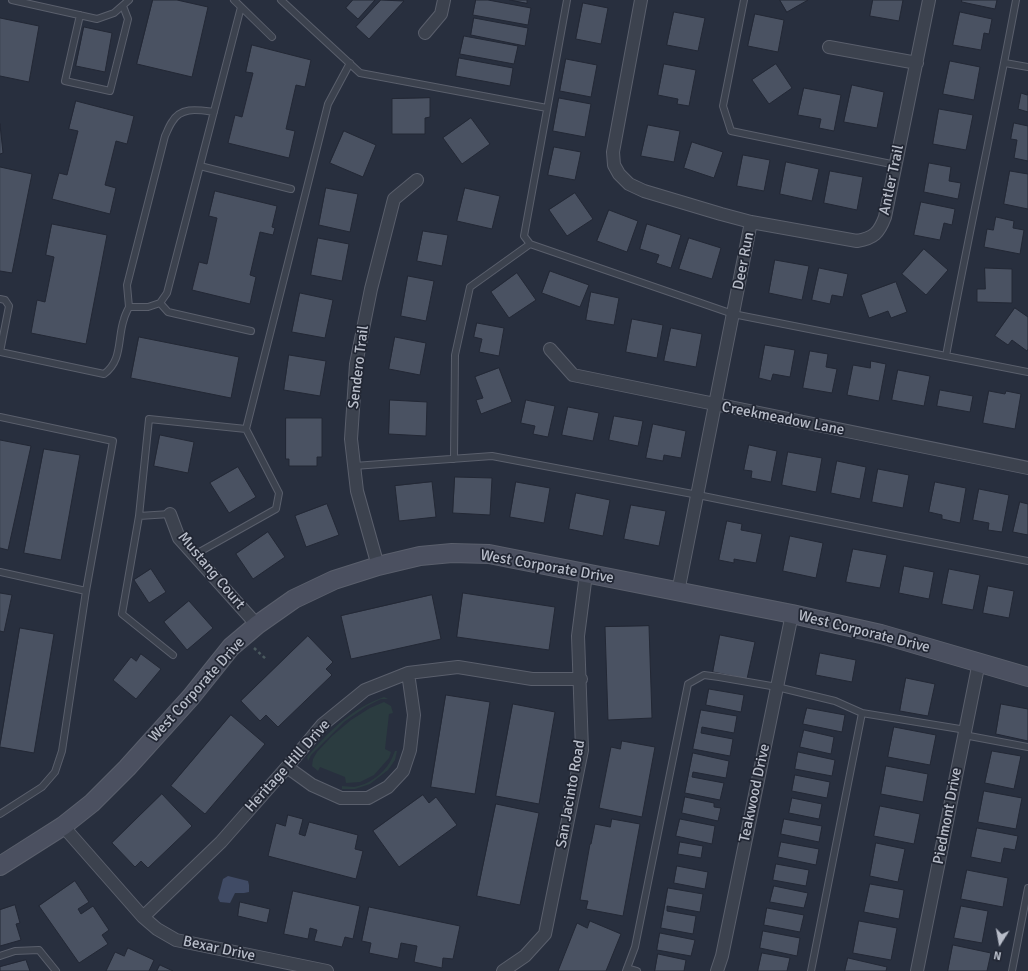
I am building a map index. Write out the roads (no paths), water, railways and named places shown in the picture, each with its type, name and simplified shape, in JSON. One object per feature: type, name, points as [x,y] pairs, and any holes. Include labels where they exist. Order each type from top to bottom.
[{"type":"street","points":[[425,33],[441,14],[444,0]]},
{"type":"street","name":"Deer Run","points":[[641,0],[613,152],[614,166],[619,174],[629,184],[644,191],[751,222],[678,592]]},
{"type":"street","name":"Antler Trail","points":[[751,222],[857,241],[868,239],[875,235],[881,227],[885,217],[929,0]]},
{"type":"street","points":[[829,47],[917,63]]},
{"type":"street","name":"Sendero Trail","points":[[378,566],[357,491],[351,439],[356,364],[371,289],[394,199],[417,180]]},
{"type":"street","name":"Creekmeadow Lane","points":[[550,349],[573,376],[1028,468]]},
{"type":"street","name":"Mustang Court","points":[[170,514],[180,538],[257,625]]},
{"type":"street","name":"West Corporate Drive","points":[[0,866],[63,826],[92,803],[127,768],[191,697],[231,647],[257,625],[294,598],[334,580],[378,566],[420,556],[452,553],[489,554],[792,614],[881,634],[1028,677]]},
{"type":"street","name":"San Jacinto Road","points":[[503,971],[525,956],[545,934],[582,750],[578,636],[586,574]]},
{"type":"street","name":"Teakwood Drive","points":[[717,971],[725,940],[792,614]]},
{"type":"street","name":"Piedmont Drive","points":[[917,971],[979,662]]},
{"type":"street","name":"Heritage Hill Drive","points":[[143,917],[221,842],[322,725],[365,690],[408,673],[458,668],[532,679],[580,679]]},
{"type":"street","points":[[287,767],[312,785],[341,798],[368,798],[388,787],[403,771],[410,750],[414,716],[408,673]]},
{"type":"street","name":"Bexar Drive","points":[[63,826],[143,917],[157,929],[176,940],[327,971]]},
{"type":"lane","points":[[12,0],[97,19],[114,13],[130,0]]},
{"type":"lane","points":[[234,0],[272,37]]},
{"type":"lane","points":[[281,0],[360,73],[547,108]]},
{"type":"lane","points":[[567,0],[524,236],[530,244],[733,314],[1028,372]]},
{"type":"lane","points":[[744,0],[723,106],[731,130],[896,165]]},
{"type":"lane","points":[[946,356],[1005,63],[1016,0]]},
{"type":"lane","points":[[80,15],[65,81],[110,91],[128,19],[123,6]]},
{"type":"lane","points":[[129,307],[148,307],[160,303],[167,294],[241,7]]},
{"type":"lane","points":[[194,555],[276,509],[279,494],[246,429],[328,104],[350,63]]},
{"type":"lane","points":[[1005,63],[1028,67]]},
{"type":"lane","points":[[0,299],[5,300],[9,306],[0,352],[104,374],[110,370],[117,357],[124,319],[129,307],[127,285],[165,136],[173,120],[180,113],[193,109],[214,112]]},
{"type":"lane","points":[[200,166],[291,189]]},
{"type":"lane","points":[[454,459],[455,355],[470,287],[530,244]]},
{"type":"lane","points":[[160,303],[168,312],[251,331]]},
{"type":"lane","points":[[0,417],[113,441],[86,590],[62,751],[55,772],[42,787],[0,814]]},
{"type":"lane","points":[[173,655],[122,614],[139,516],[149,420],[246,429]]},
{"type":"lane","points":[[354,466],[492,456],[698,495],[1028,561]]},
{"type":"lane","points":[[139,516],[170,514]]},
{"type":"lane","points":[[0,572],[86,590]]},
{"type":"lane","points":[[637,971],[627,969],[635,947],[688,684],[704,675],[777,687],[835,701],[862,713],[965,732],[1028,747]]},
{"type":"lane","points":[[812,971],[862,713]]},
{"type":"lane","points":[[1012,971],[1028,888]]},
{"type":"lane","points":[[0,956],[15,951],[38,950],[56,971]]},
{"type":"water","points":[[228,876],[248,881],[249,892],[235,893],[230,903],[220,902],[218,898],[223,879]]}]
